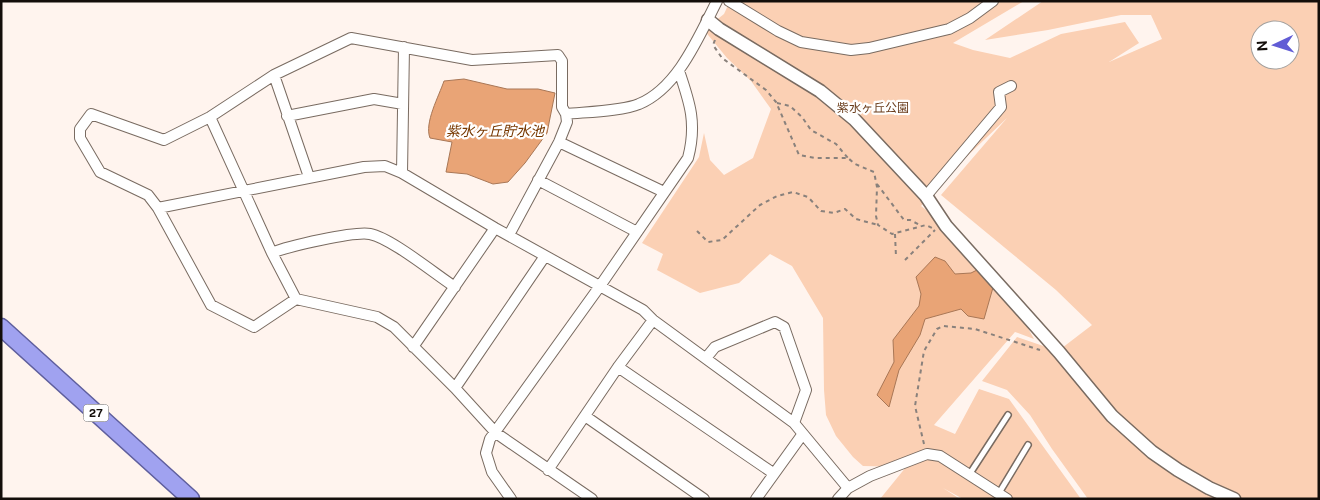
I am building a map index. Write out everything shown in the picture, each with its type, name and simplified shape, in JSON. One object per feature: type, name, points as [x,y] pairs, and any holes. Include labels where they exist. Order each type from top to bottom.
[{"type":"highway","name":"27","points":[[1,327],[191,499]]},
{"type":"street","points":[[566,114],[611,110],[639,105],[660,91],[679,71],[717,1]]},
{"type":"street","points":[[729,1],[800,42],[851,50],[869,48],[949,29],[970,18],[993,1]]},
{"type":"street","points":[[708,20],[719,29],[820,91],[854,119],[926,196],[941,228],[1060,352],[1112,416],[1152,452],[1178,470],[1209,488],[1234,499]]},
{"type":"street","points":[[509,235],[559,142],[567,122],[566,114],[562,107],[562,61],[558,55],[472,60],[351,38],[274,75],[210,117],[164,140],[91,114],[80,128],[80,138],[100,172],[148,195],[158,208],[211,306],[254,327],[296,299],[377,317],[394,327],[455,388],[496,433],[592,499]]},
{"type":"street","points":[[402,173],[404,47]]},
{"type":"street","points":[[511,499],[492,472],[486,453],[490,440],[600,286],[688,158],[693,139],[689,102],[679,71]]},
{"type":"street","points":[[274,75],[309,177]]},
{"type":"street","points":[[926,196],[1002,107],[999,92],[1012,86]]},
{"type":"street","points":[[287,116],[374,99],[403,104]]},
{"type":"street","points":[[210,117],[272,253],[296,299]]},
{"type":"street","points":[[559,142],[664,192]]},
{"type":"street","points":[[158,208],[244,192],[309,177],[364,167],[385,166],[402,173],[495,228],[643,310],[653,320],[794,423],[802,435],[848,488]]},
{"type":"street","points":[[538,180],[637,232]]},
{"type":"street","points":[[413,347],[495,228]]},
{"type":"street","points":[[272,253],[284,248],[354,234],[370,233],[386,240],[454,287]]},
{"type":"street","points":[[455,388],[545,256]]},
{"type":"street","points":[[548,470],[618,367],[653,320]]},
{"type":"street","points":[[706,358],[715,347],[775,322],[784,326],[806,390],[794,423]]},
{"type":"street","points":[[618,367],[773,473]]},
{"type":"street","points":[[585,416],[704,499]]},
{"type":"street","points":[[756,499],[802,435]]},
{"type":"street","points":[[838,499],[848,488],[870,476],[926,454],[940,456],[1003,496]]},
{"type":"lane","points":[[969,475],[1008,415]]},
{"type":"lane","points":[[1003,496],[1028,445]]},
{"type":"path","points":[[719,29],[713,45],[722,58],[766,90],[776,102],[799,155],[814,158],[848,158]]},
{"type":"path","points":[[776,102],[790,106],[802,117],[811,130],[836,144],[855,164],[874,172],[877,188],[875,204],[878,225]]},
{"type":"path","points":[[876,182],[904,220],[910,220],[922,226]]},
{"type":"path","points":[[697,231],[708,242],[722,240],[760,205],[777,196],[793,192],[808,197],[821,212],[834,213],[845,209],[856,219],[878,225],[892,234],[926,225],[941,228]]},
{"type":"path","points":[[905,260],[941,228]]},
{"type":"path","points":[[895,234],[896,257]]},
{"type":"path","points":[[926,454],[915,406],[924,351],[937,329],[943,326],[975,329],[1048,352],[1060,352]]},
{"type":"green space","name":"紫水ヶ丘公園","points":[[730,1],[1024,1],[953,43],[973,50],[1010,58],[1061,34],[1125,22],[1139,43],[1109,62],[1162,39],[1151,15],[1121,15],[1048,30],[985,40],[1043,1],[1319,1],[1319,499],[1088,499],[1030,415],[1007,390],[982,381],[1017,337],[1058,351],[1092,325],[1056,290],[941,195],[1007,118],[963,160],[921,206],[933,215],[1006,288],[1034,339],[1015,332],[934,425],[955,434],[979,389],[1009,399],[1081,499],[963,499],[943,488],[960,499],[880,499],[906,467],[863,466],[836,436],[826,415],[823,318],[792,266],[770,254],[739,283],[700,293],[657,270],[663,254],[642,243],[699,157],[704,133],[710,160],[724,175],[753,158],[771,109],[751,81],[727,58],[704,30],[724,14]]},
{"type":"water","name":"紫水ヶ丘貯水池","points":[[464,79],[507,89],[538,89],[555,93],[547,133],[508,182],[493,184],[467,174],[446,172],[452,142],[430,138],[430,117],[444,81]]},
{"type":"water","points":[[935,257],[945,261],[955,274],[971,273],[979,269],[994,284],[984,319],[968,316],[961,309],[925,319],[920,335],[899,370],[889,407],[877,395],[894,362],[893,340],[919,306],[921,294],[916,277]]}]
